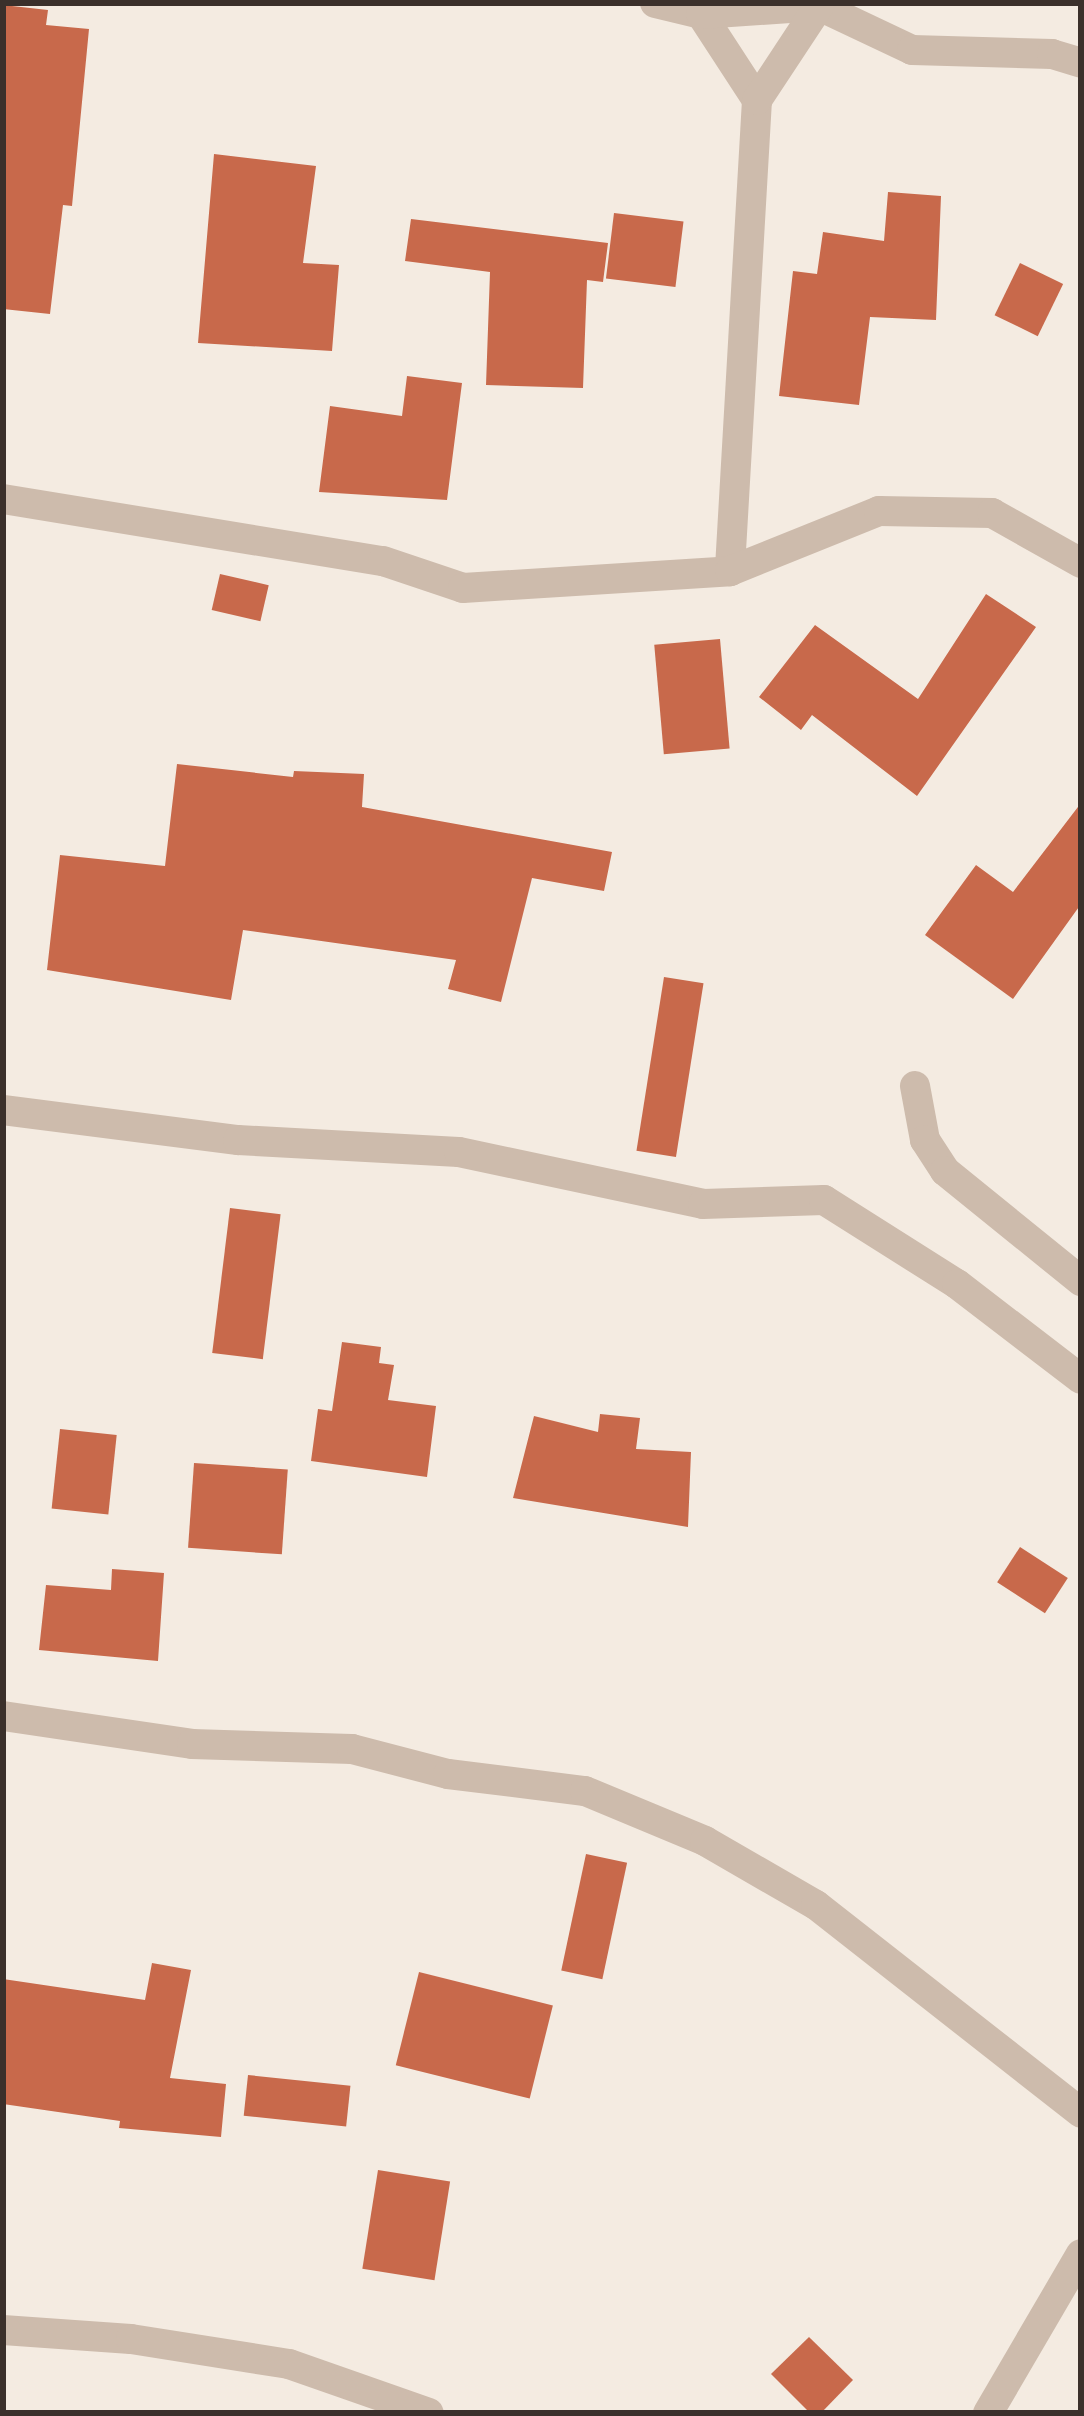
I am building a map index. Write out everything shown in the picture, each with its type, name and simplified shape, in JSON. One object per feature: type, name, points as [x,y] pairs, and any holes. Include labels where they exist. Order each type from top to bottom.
[{"type":"street","points":[[656,3],[700,14],[819,6],[912,50],[1052,54],[1081,63]]},
{"type":"street","points":[[730,572],[757,100],[819,6]]},
{"type":"street","points":[[700,14],[757,100]]},
{"type":"street","points":[[3,500],[383,561],[463,589],[730,572],[879,511],[992,513],[1081,563]]},
{"type":"street","points":[[915,1086],[925,1140],[945,1171],[1081,1281]]},
{"type":"street","points":[[3,1110],[238,1140],[459,1152],[704,1204],[824,1200],[957,1284],[1081,1379]]},
{"type":"street","points":[[3,1716],[192,1744],[352,1749],[448,1774],[585,1791],[705,1841],[816,1905],[1081,2113]]},
{"type":"street","points":[[988,2413],[1081,2254]]},
{"type":"street","points":[[3,2330],[131,2339],[289,2365],[429,2413]]},
{"type":"building","points":[[3,5],[48,10],[46,25],[89,29],[72,206],[63,205],[50,314],[3,309]]},
{"type":"building","points":[[214,154],[316,166],[303,263],[339,265],[332,351],[198,343]]},
{"type":"building","points":[[888,192],[941,196],[936,320],[870,317],[859,405],[779,396],[793,271],[817,274],[823,232],[884,241]]},
{"type":"building","points":[[614,213],[683,222],[675,287],[606,279]]},
{"type":"building","points":[[411,219],[608,243],[603,282],[587,280],[583,388],[486,385],[490,272],[405,261]]},
{"type":"building","points":[[1020,263],[1063,284],[1038,336],[995,315]]},
{"type":"building","points":[[407,376],[462,383],[447,500],[319,492],[330,406],[402,416]]},
{"type":"building","points":[[220,574],[269,585],[260,621],[212,610]]},
{"type":"building","points":[[986,594],[1036,627],[917,796],[812,715],[801,730],[759,697],[815,625],[918,699]]},
{"type":"building","points":[[720,639],[730,749],[664,754],[654,645]]},
{"type":"building","points":[[177,764],[293,777],[294,771],[364,774],[362,807],[612,852],[604,891],[532,878],[501,1002],[448,989],[456,960],[243,930],[231,1000],[47,970],[60,855],[165,866]]},
{"type":"building","points":[[1081,803],[1081,904],[1013,999],[925,935],[976,865],[1013,892]]},
{"type":"building","points":[[664,977],[704,983],[676,1157],[636,1151]]},
{"type":"building","points":[[230,1208],[281,1214],[263,1359],[212,1353]]},
{"type":"building","points":[[342,1342],[381,1347],[379,1363],[394,1365],[388,1400],[436,1406],[427,1477],[311,1461],[318,1409],[332,1411]]},
{"type":"building","points":[[600,1414],[640,1418],[636,1449],[691,1452],[688,1527],[513,1498],[534,1416],[598,1432]]},
{"type":"building","points":[[60,1429],[117,1435],[108,1515],[52,1509]]},
{"type":"building","points":[[194,1463],[288,1470],[282,1554],[188,1548]]},
{"type":"building","points":[[1020,1547],[1068,1578],[1045,1613],[997,1582]]},
{"type":"building","points":[[112,1569],[164,1573],[158,1661],[39,1650],[46,1585],[111,1590]]},
{"type":"building","points":[[586,1854],[627,1863],[602,1979],[561,1970]]},
{"type":"building","points":[[152,1963],[191,1970],[170,2078],[226,2084],[221,2137],[119,2128],[120,2121],[3,2104],[3,1979],[145,2000]]},
{"type":"building","points":[[419,1972],[553,2005],[530,2099],[396,2065]]},
{"type":"building","points":[[248,2075],[350,2086],[346,2127],[244,2116]]},
{"type":"building","points":[[378,2170],[450,2181],[434,2280],[362,2269]]},
{"type":"building","points":[[809,2337],[853,2380],[821,2413],[810,2413],[771,2374]]}]
